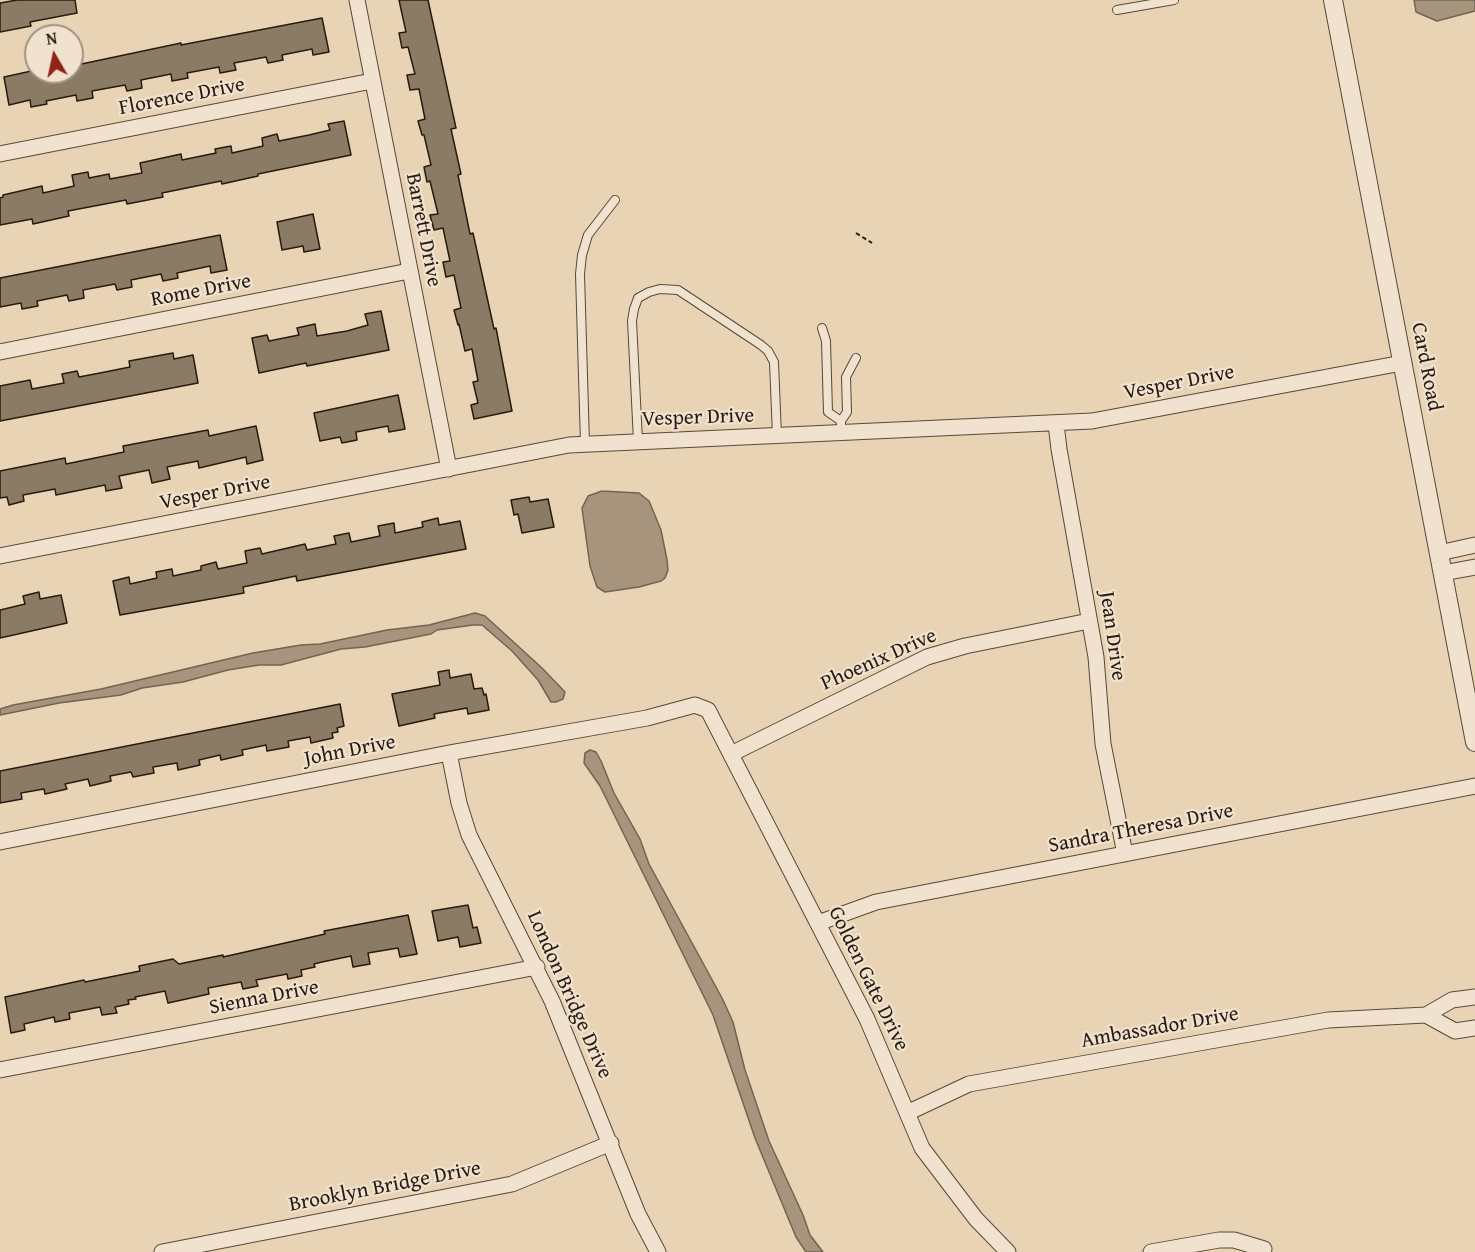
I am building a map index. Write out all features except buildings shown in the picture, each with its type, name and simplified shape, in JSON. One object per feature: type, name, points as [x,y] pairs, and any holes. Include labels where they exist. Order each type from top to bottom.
[{"type":"street","name":"Barrett Drive","points":[[357,0],[449,469]]},
{"type":"street","name":"Card Road","points":[[1332,0],[1475,742]]},
{"type":"street","name":"Florence Drive","points":[[0,154],[372,81]]},
{"type":"street","name":"Rome Drive","points":[[0,352],[410,271]]},
{"type":"street","name":"Vesper Drive","points":[[0,556],[585,444],[777,436],[841,427],[1056,424],[1109,418],[1402,363]]},
{"type":"street","name":"Jean Drive","points":[[1056,424],[1096,657],[1103,744],[1125,854]]},
{"type":"street","points":[[1439,553],[1475,546]]},
{"type":"street","points":[[1443,573],[1475,567]]},
{"type":"street","name":"Phoenix Drive","points":[[731,754],[927,657],[965,646],[1089,621]]},
{"type":"street","name":"John Drive","points":[[0,842],[449,753],[647,718],[695,705],[708,710]]},
{"type":"street","name":"Golden Gate Drive","points":[[708,710],[867,1019],[922,1148],[976,1220],[1008,1252]]},
{"type":"street","name":"London Bridge Drive","points":[[449,753],[459,802],[469,835],[537,967],[611,1143],[638,1214],[658,1252]]},
{"type":"street","name":"Sandra Theresa Drive","points":[[818,922],[876,902],[1475,786]]},
{"type":"street","name":"Sienna Drive","points":[[0,1070],[537,967]]},
{"type":"street","name":"Ambassador Drive","points":[[907,1113],[969,1084],[1328,1020],[1426,1015],[1452,1000],[1475,996]]},
{"type":"street","points":[[1426,1015],[1455,1031],[1475,1028]]},
{"type":"street","name":"Brooklyn Bridge Drive","points":[[162,1252],[512,1184],[611,1143]]},
{"type":"street","points":[[1151,1252],[1219,1240],[1234,1240],[1264,1249]]},
{"type":"lane","points":[[1117,10],[1174,0]]},
{"type":"lane","points":[[585,444],[580,274],[582,255],[588,235],[615,200]]},
{"type":"lane","points":[[638,441],[632,321],[638,298],[660,289],[678,290],[768,351],[774,362],[777,436]]},
{"type":"lane","points":[[822,328],[826,341],[828,412],[841,427],[847,412],[846,377],[856,358]]},
{"type":"path","points":[[856,233],[872,243]]},
{"type":"shaded area","points":[[1414,0],[1475,0],[1475,11],[1437,21],[1416,12]]},
{"type":"shaded area","points":[[602,491],[639,493],[649,501],[661,530],[667,560],[668,570],[661,581],[605,592],[597,587],[590,566],[582,508],[588,496]]},
{"type":"shaded area","points":[[475,613],[485,616],[542,668],[565,692],[563,699],[551,702],[538,680],[512,651],[482,625],[473,625],[437,630],[431,634],[365,647],[341,649],[281,665],[259,665],[228,670],[183,682],[142,688],[121,695],[59,703],[0,715],[0,709],[13,705],[101,689],[253,653],[429,625]]},
{"type":"shaded area","points":[[590,750],[596,752],[601,761],[614,793],[640,839],[649,864],[722,998],[733,1022],[745,1070],[769,1141],[810,1235],[823,1252],[806,1252],[796,1237],[755,1138],[713,1015],[600,786],[584,763],[585,753]]}]
